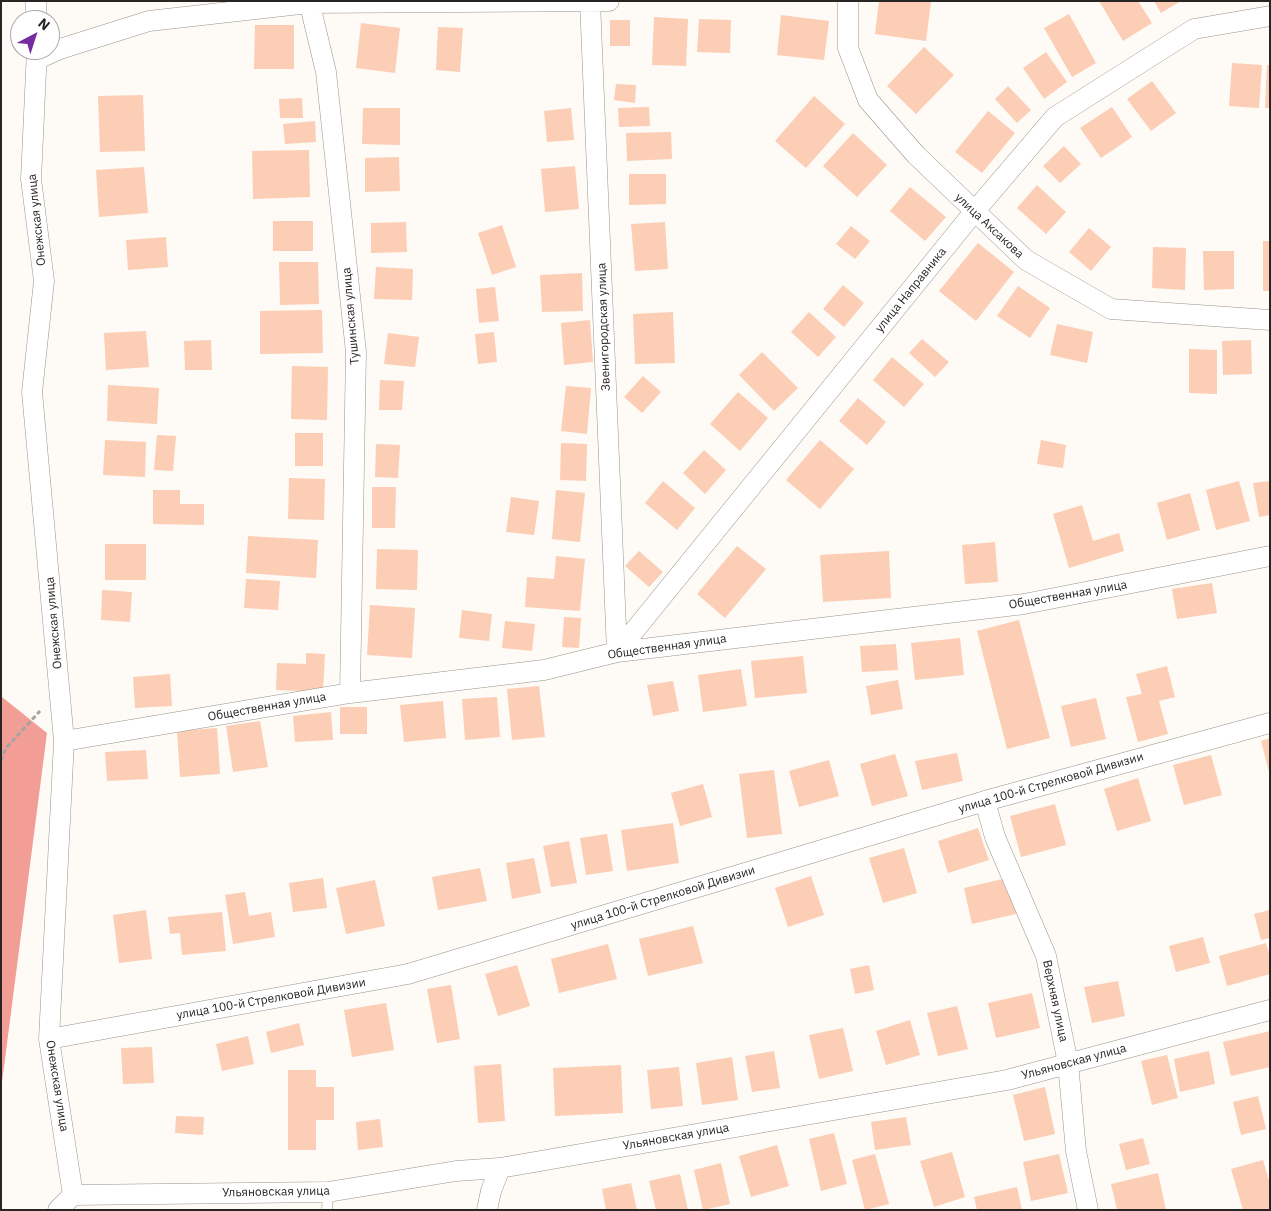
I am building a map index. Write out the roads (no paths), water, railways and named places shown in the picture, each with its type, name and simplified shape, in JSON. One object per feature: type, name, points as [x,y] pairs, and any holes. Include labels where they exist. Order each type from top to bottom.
[{"type":"street","name":"Звенигородская улица","points":[[590,1],[617,652]]},
{"type":"street","points":[[60,49],[149,21],[309,2],[609,1]]},
{"type":"street","name":"улица Аксакова","points":[[848,1],[848,48],[868,100],[916,155],[1026,260],[1111,309],[1270,320]]},
{"type":"street","name":"Тушинская улица","points":[[309,2],[326,72],[356,352],[350,693]]},
{"type":"street","name":"улица Направника","points":[[617,652],[974,212],[1055,117],[1194,29],[1270,16]]},
{"type":"street","name":"Онежская улица","points":[[37,60],[31,179],[44,281],[32,392],[64,741],[48,1039],[74,1195]]},
{"type":"street","name":"Общественная улица","points":[[64,741],[350,693],[544,670],[617,652],[1024,604],[1270,556]]},
{"type":"street","name":"улица 100-й Стрелковой Дивизии","points":[[48,1039],[408,974],[985,801],[1270,723]]},
{"type":"street","name":"Верхняя улица","points":[[985,801],[995,837],[1046,956],[1068,1063],[1076,1151],[1088,1210]]},
{"type":"street","name":"Ульяновская улица","points":[[74,1195],[328,1201],[456,1171],[500,1168],[1007,1080],[1270,1010]]},
{"type":"street","points":[[487,1210],[491,1191],[500,1168]]},
{"type":"street","points":[[58,1210],[74,1195]]}]
